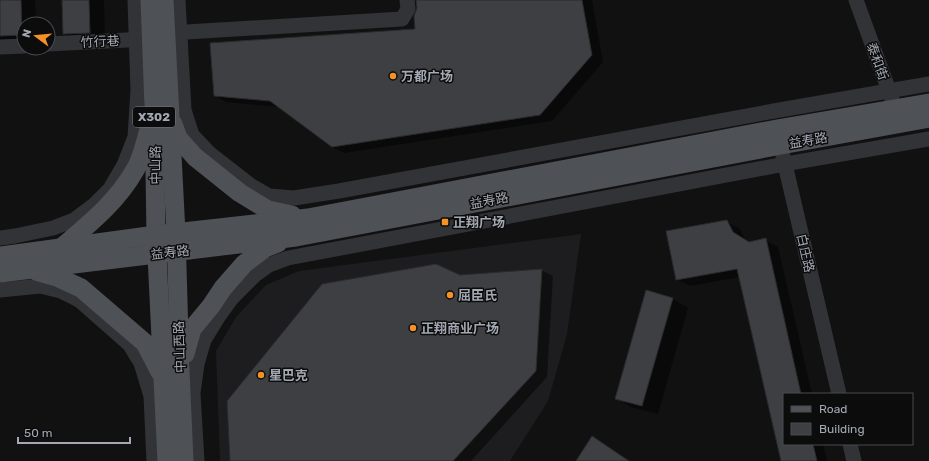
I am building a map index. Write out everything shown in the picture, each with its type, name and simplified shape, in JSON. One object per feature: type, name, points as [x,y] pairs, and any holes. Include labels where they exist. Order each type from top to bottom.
[{"type":"main road","name":"中山路","points":[[150,0],[158,36],[162,110],[176,233]]},
{"type":"main road","name":"中山路","points":[[158,36],[164,0]]},
{"type":"main road","name":"益寿路","points":[[0,256],[156,235],[308,218],[777,128],[929,103]]},
{"type":"main road","name":"益寿路","points":[[894,108],[929,118]]},
{"type":"main road","name":"中山路","points":[[156,235],[162,110]]},
{"type":"main road","points":[[162,110],[178,138],[195,157],[240,193],[268,210],[308,218]]},
{"type":"main road","points":[[61,248],[93,221],[118,195],[136,170],[146,142],[162,110]]},
{"type":"main road","name":"益寿路","points":[[0,273],[296,237],[777,128]]},
{"type":"main road","name":"中山西路","points":[[176,233],[184,461]]},
{"type":"main road","name":"中山西路","points":[[156,235],[167,461]]},
{"type":"main road","points":[[180,370],[192,329],[211,306],[223,288],[244,264],[265,248],[296,237]]},
{"type":"main road","points":[[31,269],[57,277],[81,288],[145,344],[163,379]]},
{"type":"street","points":[[135,0],[158,36],[192,135],[209,153],[250,185],[269,196],[294,198],[339,192],[777,128],[894,108],[929,84]]},
{"type":"street","points":[[0,238],[54,228],[74,220],[94,205],[110,189],[124,165],[135,137],[138,90],[158,36],[178,0]]},
{"type":"street","name":"竹行巷","points":[[56,43],[402,19],[408,9],[407,0]]},
{"type":"street","name":"泰和街","points":[[856,0],[894,108]]},
{"type":"street","points":[[0,47],[16,46]]},
{"type":"street","name":"白庄路","points":[[777,128],[839,393]]},
{"type":"street","points":[[197,461],[193,393],[197,364],[204,340],[231,299],[255,275],[269,264],[288,258],[785,164],[929,139]]},
{"type":"street","points":[[0,290],[40,286],[61,291],[79,300],[130,345],[141,363],[151,396],[154,461]]},
{"type":"street","points":[[850,445],[854,461]]},
{"type":"shaded area","name":"正翔广场","points":[[581,234],[567,334],[548,401],[510,461],[220,461],[216,351],[236,317],[266,285],[299,271]]},
{"type":"building","points":[[0,0],[21,0],[21,16],[16,16],[16,35],[0,36]]},
{"type":"building","points":[[62,0],[89,0],[90,33],[63,34]]},
{"type":"building","name":"万都广场","points":[[416,0],[582,0],[592,55],[540,115],[332,147],[270,101],[214,96],[210,43],[415,29],[414,16],[417,8]]},
{"type":"building","points":[[727,220],[733,232],[749,242],[766,238],[801,393],[783,393],[783,445],[813,445],[817,461],[781,461],[737,269],[676,280],[666,231]]},
{"type":"building","name":"正翔广场","points":[[436,264],[460,275],[542,269],[536,371],[453,461],[230,461],[227,401],[322,284]]},
{"type":"building","points":[[646,290],[673,298],[642,406],[615,399]]},
{"type":"building","points":[[592,436],[629,461],[576,461]]},
{"type":"place","name":"万都广场","points":[[393,76]]},
{"type":"place","name":"正翔广场","points":[[445,222]]},
{"type":"place","name":"屈臣氏","points":[[450,295]]},
{"type":"place","name":"正翔商业广场","points":[[413,328]]},
{"type":"place","name":"星巴克","points":[[261,375]]}]
